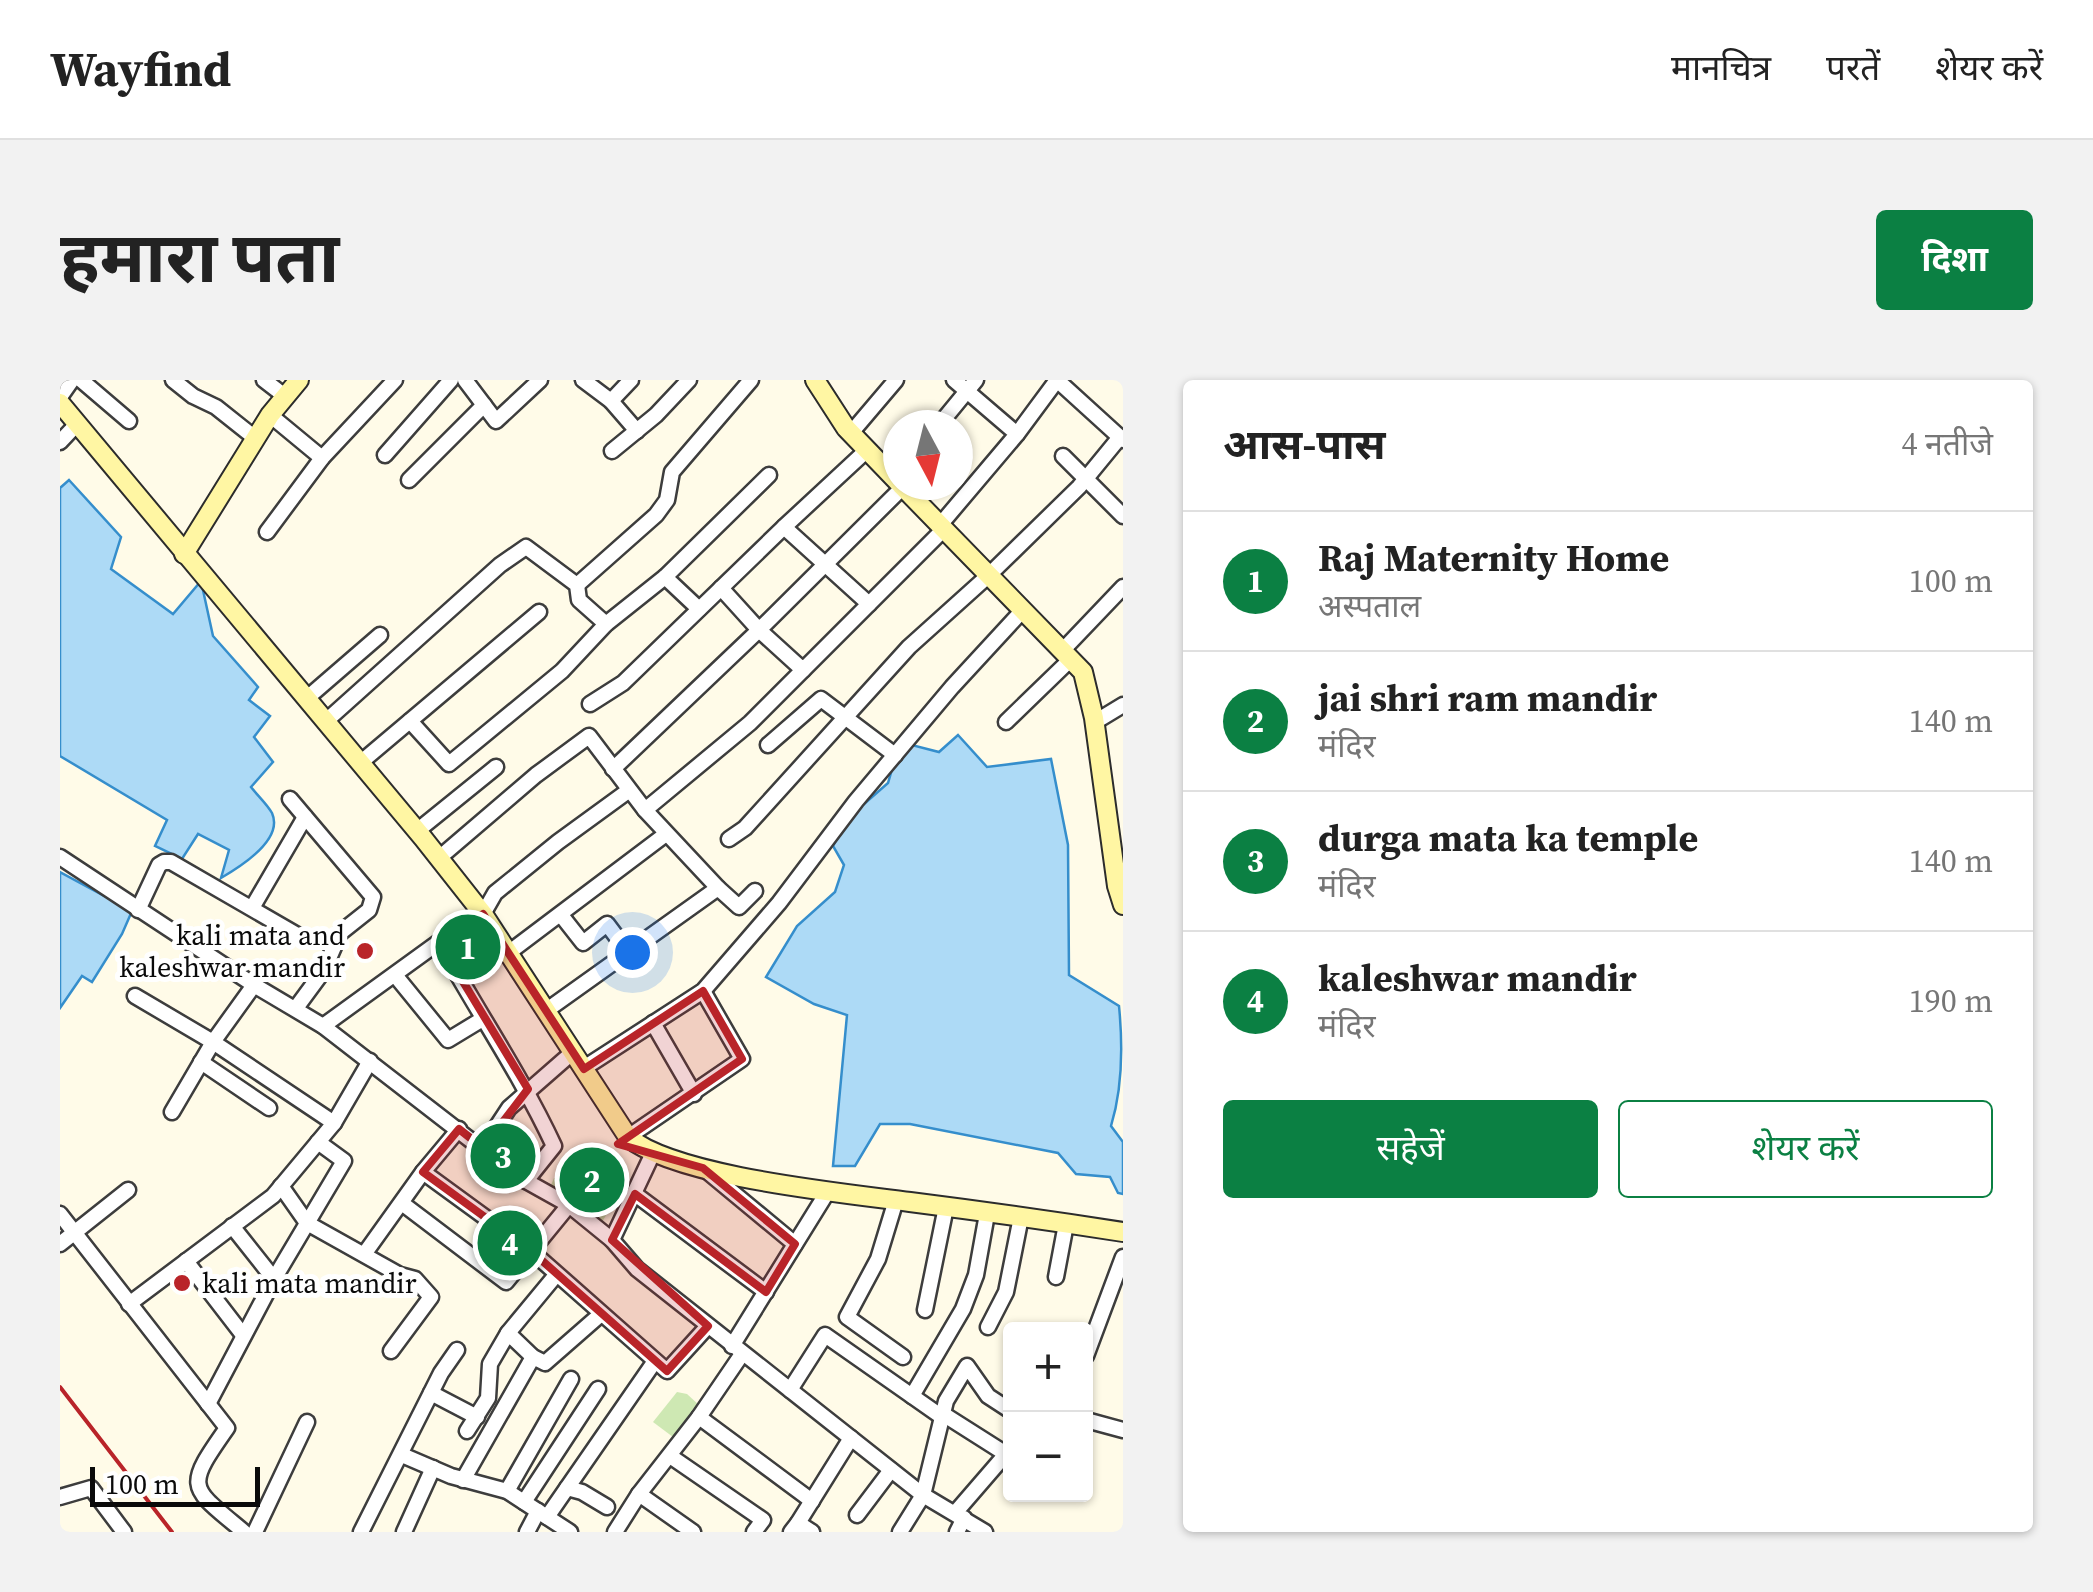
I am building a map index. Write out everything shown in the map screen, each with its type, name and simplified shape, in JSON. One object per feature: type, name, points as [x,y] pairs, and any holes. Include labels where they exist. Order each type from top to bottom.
[{"type":"street","points":[[72,380],[60,400],[184,554],[418,830],[483,914],[628,1137],[640,1148],[703,1168],[828,1191],[1123,1232]]},
{"type":"street","points":[[81,380],[128,421]]},
{"type":"street","points":[[173,380],[216,406],[256,438]]},
{"type":"street","points":[[264,380],[286,397]]},
{"type":"street","points":[[184,554],[270,415],[299,380]]},
{"type":"street","points":[[266,532],[322,458],[395,380]]},
{"type":"street","points":[[385,455],[451,380]]},
{"type":"street","points":[[465,380],[496,422],[540,380]]},
{"type":"street","points":[[583,380],[611,401],[637,430]]},
{"type":"street","points":[[611,401],[631,380]]},
{"type":"street","points":[[612,451],[689,380]]},
{"type":"street","points":[[577,586],[656,514],[667,500],[672,472],[752,380]]},
{"type":"street","points":[[814,380],[850,433],[883,466]]},
{"type":"street","points":[[850,433],[896,380]]},
{"type":"street","points":[[954,380],[971,386],[1017,434]]},
{"type":"street","points":[[645,810],[750,723],[869,604],[942,527],[1057,380],[1122,439],[989,576],[910,647],[745,828],[729,839]]},
{"type":"street","points":[[951,410],[971,386]]},
{"type":"street","points":[[409,480],[484,406]]},
{"type":"street","points":[[270,415],[322,458]]},
{"type":"street","points":[[60,442],[78,424]]},
{"type":"street","points":[[590,704],[623,683],[867,450]]},
{"type":"street","points":[[1063,456],[1123,516]]},
{"type":"street","points":[[410,720],[449,764],[562,671],[606,624],[665,577],[769,475]]},
{"type":"street","points":[[613,769],[826,565],[883,499]]},
{"type":"street","points":[[917,500],[1083,672],[1118,848],[1116,886],[1123,905]]},
{"type":"street","points":[[784,526],[869,604]]},
{"type":"street","points":[[325,722],[526,546],[577,586],[578,600],[606,624]]},
{"type":"street","points":[[665,577],[699,609]]},
{"type":"street","points":[[1006,722],[1123,587]]},
{"type":"street","points":[[721,588],[803,670]]},
{"type":"street","points":[[584,1068],[703,991],[894,756],[1023,610]]},
{"type":"street","points":[[360,763],[538,612]]},
{"type":"street","points":[[306,699],[380,634]]},
{"type":"street","points":[[768,745],[821,699],[894,756]]},
{"type":"street","points":[[1095,722],[1123,705]]},
{"type":"street","points":[[439,858],[536,775],[589,736],[628,791],[739,908],[756,891]]},
{"type":"street","points":[[418,830],[496,767]]},
{"type":"street","points":[[324,1026],[483,914],[495,893],[628,791]]},
{"type":"street","points":[[290,799],[368,889],[373,904],[340,934],[324,970],[296,1008]]},
{"type":"street","points":[[252,908],[305,817]]},
{"type":"street","points":[[507,954],[666,834]]},
{"type":"street","points":[[60,858],[324,1026],[526,1181],[569,1204],[612,1240],[637,1269],[737,1350],[923,1495],[959,1521],[985,1532]]},
{"type":"street","points":[[138,910],[152,875],[164,862],[171,862],[300,936]]},
{"type":"street","points":[[546,1010],[718,888]]},
{"type":"street","points":[[561,915],[583,943],[607,924],[628,952]]},
{"type":"street","points":[[439,942],[481,1020],[528,1090],[554,1146],[526,1181]]},
{"type":"street","points":[[395,976],[448,1040],[481,1020]]},
{"type":"street","points":[[172,1112],[213,1042],[254,985]]},
{"type":"street","points":[[628,1137],[742,1060],[703,991]]},
{"type":"street","points":[[135,996],[213,1042],[334,1123]]},
{"type":"street","points":[[653,1022],[694,1094]]},
{"type":"street","points":[[482,1149],[509,1108],[573,1052]]},
{"type":"street","points":[[129,1304],[281,1186],[334,1123],[370,1061]]},
{"type":"street","points":[[202,1062],[269,1108]]},
{"type":"street","points":[[365,1253],[459,1129]]},
{"type":"street","points":[[208,1404],[274,1278],[344,1161],[318,1142]]},
{"type":"street","points":[[612,1240],[653,1153]]},
{"type":"street","points":[[703,1168],[795,1244]]},
{"type":"street","points":[[424,1172],[530,1250],[667,1371],[708,1326]]},
{"type":"street","points":[[281,1186],[307,1223],[415,1279],[432,1297],[391,1351]]},
{"type":"street","points":[[60,1244],[128,1190]]},
{"type":"street","points":[[615,1532],[699,1417],[766,1292],[828,1191]]},
{"type":"street","points":[[635,1194],[766,1292]]},
{"type":"street","points":[[790,1390],[825,1335],[847,1317],[878,1259],[896,1200]]},
{"type":"street","points":[[403,1204],[506,1282],[569,1204]]},
{"type":"street","points":[[925,1310],[946,1206]]},
{"type":"street","points":[[60,1214],[227,1428],[200,1465],[196,1480],[198,1490],[244,1532]]},
{"type":"street","points":[[912,1396],[962,1309],[976,1275],[987,1214]]},
{"type":"street","points":[[988,1327],[1006,1292],[1021,1217]]},
{"type":"street","points":[[1056,1278],[1066,1224]]},
{"type":"street","points":[[232,1226],[274,1278]]},
{"type":"street","points":[[1093,1337],[1123,1258]]},
{"type":"street","points":[[186,1261],[243,1335]]},
{"type":"street","points":[[466,1431],[491,1387],[490,1364],[508,1332],[556,1275]]},
{"type":"street","points":[[508,1332],[533,1358],[545,1363],[601,1314]]},
{"type":"street","points":[[847,1317],[903,1357]]},
{"type":"street","points":[[825,1335],[912,1396],[1003,1448]]},
{"type":"street","points":[[361,1532],[457,1350]]},
{"type":"street","points":[[464,1480],[533,1358]]},
{"type":"street","points":[[527,1532],[567,1488],[656,1361]]},
{"type":"street","points":[[900,1532],[923,1495],[946,1401],[966,1366],[988,1396],[1003,1406]]},
{"type":"street","points":[[507,1491],[571,1378]]},
{"type":"street","points":[[524,1502],[598,1389]]},
{"type":"street","points":[[432,1393],[477,1417]]},
{"type":"street","points":[[699,1417],[812,1501]]},
{"type":"street","points":[[255,1532],[307,1422]]},
{"type":"street","points":[[1093,1422],[1123,1430]]},
{"type":"street","points":[[812,1532],[795,1527],[851,1438]]},
{"type":"street","points":[[402,1455],[464,1480],[507,1491],[570,1532]]},
{"type":"street","points":[[670,1456],[763,1520],[754,1532]]},
{"type":"street","points":[[959,1521],[1003,1458]]},
{"type":"street","points":[[404,1532],[433,1468]]},
{"type":"street","points":[[858,1515],[892,1470]]},
{"type":"street","points":[[60,1497],[91,1488],[124,1532]]},
{"type":"street","points":[[567,1488],[607,1507]]},
{"type":"street","points":[[640,1494],[693,1532]]},
{"type":"highlighted area","points":[[483,914],[584,1069],[703,991],[742,1059],[618,1144],[703,1168],[795,1244],[766,1292],[635,1194],[612,1240],[708,1326],[667,1371],[530,1250],[423,1172],[459,1129],[483,1148],[528,1089],[439,942]]},
{"type":"green space","points":[[623,1173],[626,1182],[596,1232],[551,1185],[554,1178]]},
{"type":"green space","points":[[677,1392],[687,1394],[700,1406],[682,1433],[673,1437],[653,1422]]},
{"type":"water","points":[[69,480],[121,537],[111,569],[173,614],[201,581],[213,636],[258,687],[249,700],[270,716],[254,737],[273,762],[251,787],[272,813],[272,833],[258,852],[221,878],[229,850],[198,834],[182,859],[155,846],[167,820],[60,756],[60,488]]},
{"type":"water","points":[[958,735],[987,767],[1051,759],[1068,845],[1069,975],[1119,1006],[1121,1067],[1111,1126],[1123,1142],[1123,1194],[1118,1193],[1110,1177],[1076,1174],[1058,1153],[910,1124],[880,1124],[855,1166],[833,1166],[847,1015],[814,1004],[766,977],[797,926],[835,892],[844,865],[833,846],[848,818],[888,783],[895,759],[912,745],[939,752]]},
{"type":"water","points":[[60,872],[132,911],[92,982],[82,976],[60,1008]]},
{"type":"railway","points":[[60,1387],[172,1532]]},
{"type":"place","name":"Raj Maternity Home","points":[[468,947]]},
{"type":"place","name":"kali mata and kaleshwar mandir","points":[[365,951]]},
{"type":"place","name":"durga mata ka temple","points":[[503,1156]]},
{"type":"place","name":"jai shri ram mandir","points":[[592,1180]]},
{"type":"place","name":"kaleshwar mandir","points":[[510,1243]]},
{"type":"place","name":"kali mata mandir","points":[[182,1283]]}]
